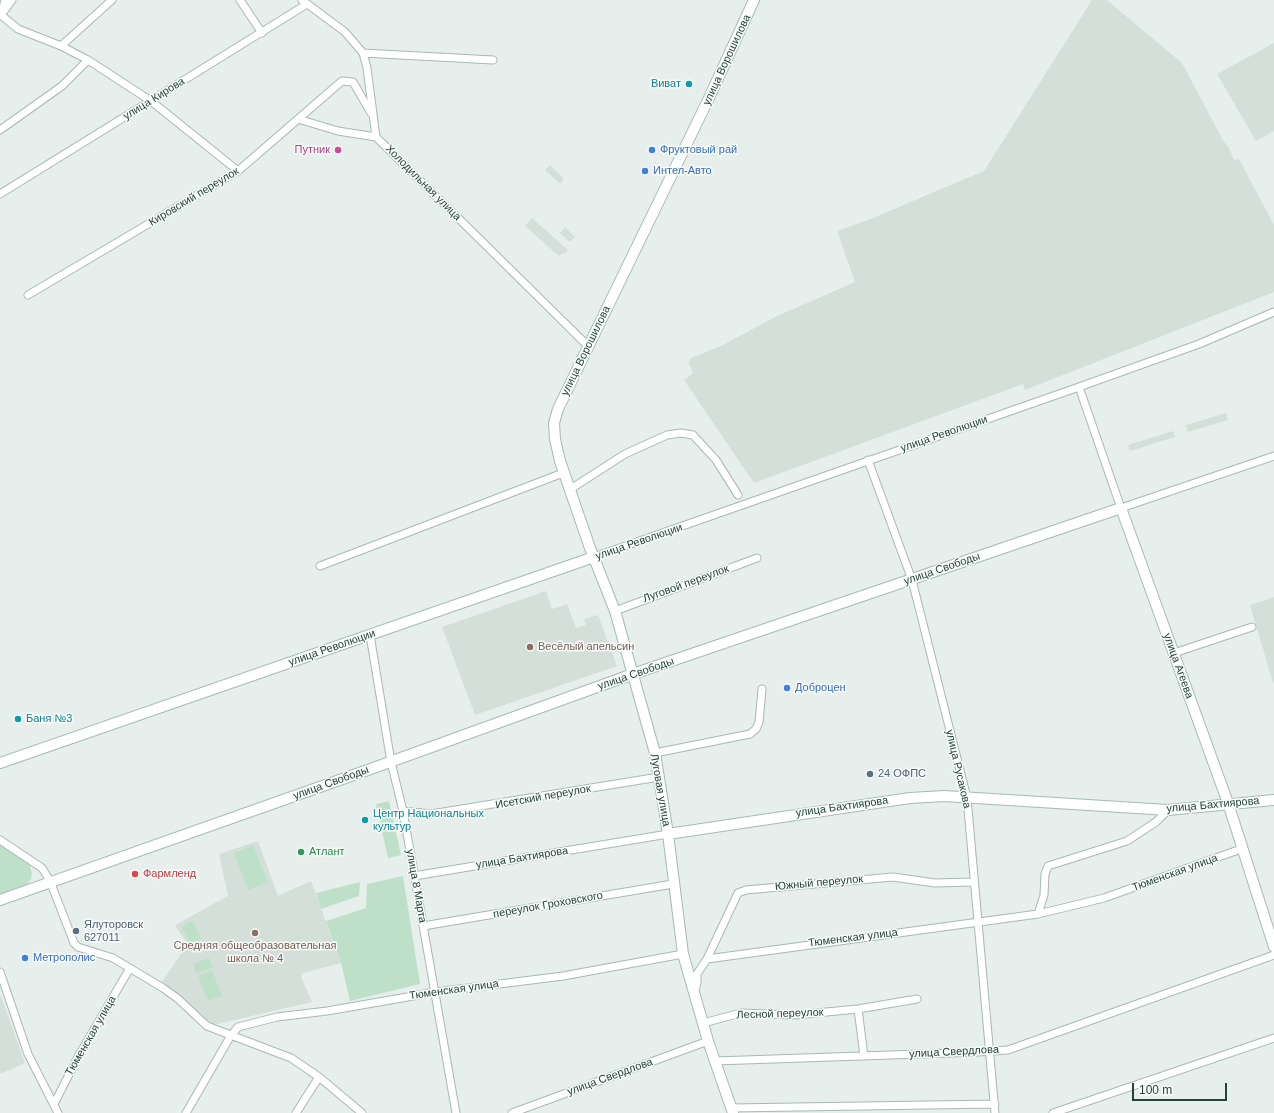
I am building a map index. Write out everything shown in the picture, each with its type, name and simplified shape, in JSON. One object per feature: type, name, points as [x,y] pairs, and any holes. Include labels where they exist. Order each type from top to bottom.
[{"type":"main road","name":"улица Ворошилова","points":[[563,472],[555,439],[554,423],[558,409],[709,98],[754,0]]},
{"type":"main road","name":"Луговая улица","points":[[563,472],[615,611],[634,674],[655,753],[668,834],[673,884],[683,954],[708,1041],[732,1111]]},
{"type":"main road","name":"улица Свободы","points":[[0,900],[391,762],[634,674],[1121,508]]},
{"type":"main road","name":"улица Агеева","points":[[1121,508],[1228,803],[1241,849],[1274,947]]},
{"type":"main road","name":"улица Революции","points":[[0,763],[594,557]]},
{"type":"main road","name":"улица Бахтиярова","points":[[668,834],[910,798],[944,796],[1168,810],[1228,803],[1274,800]]},
{"type":"street","points":[[1,16],[5,0]]},
{"type":"street","points":[[1,16],[12,0]]},
{"type":"street","points":[[61,46],[112,0]]},
{"type":"street","points":[[240,0],[262,32]]},
{"type":"street","name":"улица Кирова","points":[[0,194],[262,32],[305,2]]},
{"type":"street","name":"Холодильная улица","points":[[305,2],[345,32],[363,53],[367,68],[376,137],[588,346]]},
{"type":"street","points":[[1,16],[18,29],[61,46],[88,60],[151,101],[238,171]]},
{"type":"street","points":[[363,53],[493,60]]},
{"type":"street","points":[[0,130],[62,86],[88,60]]},
{"type":"street","name":"Кировский переулок","points":[[28,295],[238,171],[342,81],[347,80],[353,82],[373,117]]},
{"type":"street","points":[[298,119],[338,131],[376,137]]},
{"type":"street","name":"улица Революции","points":[[594,557],[1199,344],[1274,312]]},
{"type":"street","name":"улица Агеева","points":[[1079,387],[1121,508]]},
{"type":"street","points":[[569,490],[625,454],[667,435],[681,433],[693,435],[716,460],[738,495]]},
{"type":"street","name":"улица Свободы","points":[[1121,508],[1274,456]]},
{"type":"street","name":"улица Русакова","points":[[868,460],[912,580],[967,798],[973,882],[995,1113]]},
{"type":"street","points":[[320,566],[563,472]]},
{"type":"street","name":"Луговой переулок","points":[[615,611],[757,558]]},
{"type":"street","points":[[1174,653],[1252,627]]},
{"type":"street","name":"улица 8 Марта","points":[[370,635],[391,762],[403,811],[436,992],[456,1113]]},
{"type":"street","points":[[655,753],[750,734],[756,729],[759,722],[762,689]]},
{"type":"street","name":"Исетский переулок","points":[[403,811],[431,814],[659,777]]},
{"type":"street","points":[[1038,914],[1044,895],[1045,874],[1048,866],[1127,841],[1156,822],[1168,810]]},
{"type":"street","name":"улица Бахтиярова","points":[[414,876],[668,834]]},
{"type":"street","points":[[0,840],[42,868],[50,882],[74,943],[78,947],[113,958],[130,968],[177,998],[207,1026],[230,1037],[263,1047],[291,1058],[319,1077],[362,1113]]},
{"type":"street","name":"Тюменская улица","points":[[707,959],[1038,914],[1104,898],[1241,849]]},
{"type":"street","name":"Южный переулок","points":[[707,959],[738,893],[746,890],[893,877],[935,882],[973,882]]},
{"type":"street","name":"переулок Гроховского","points":[[423,926],[673,884]]},
{"type":"street","name":"Тюменская улица","points":[[230,1037],[238,1027],[277,1017],[327,1011],[436,992],[563,976],[683,954]]},
{"type":"street","name":"улица Свердлова","points":[[715,1061],[1008,1050],[1274,955]]},
{"type":"street","points":[[694,994],[697,983],[697,974],[707,959]]},
{"type":"street","name":"Тюменская улица","points":[[54,1104],[78,1057],[130,968]]},
{"type":"street","points":[[0,972],[28,1054],[58,1113]]},
{"type":"street","name":"Лесной переулок","points":[[704,1024],[740,1013],[795,1014],[858,1009],[917,999]]},
{"type":"street","points":[[858,1009],[864,1056]]},
{"type":"street","points":[[186,1113],[230,1037]]},
{"type":"street","points":[[1053,1113],[1274,1038]]},
{"type":"street","name":"улица Свердлова","points":[[512,1113],[708,1041]]},
{"type":"street","points":[[296,1113],[319,1077]]},
{"type":"street","points":[[732,1111],[995,1104]]},
{"type":"shaded area","points":[[1092,0],[1107,0],[1182,63],[1224,142],[1229,148],[1234,160],[1239,159],[1274,225],[1274,292],[1025,390],[1023,384],[754,483],[684,380],[693,373],[689,363],[691,358],[723,345],[775,317],[855,282],[837,231],[868,220],[984,171]]},
{"type":"shaded area","points":[[1274,43],[1274,131],[1256,141],[1217,74]]},
{"type":"shaded area","points":[[550,165],[564,179],[560,184],[545,170]]},
{"type":"shaded area","points":[[532,218],[568,250],[564,254],[562,253],[559,256],[525,226]]},
{"type":"shaded area","points":[[565,227],[575,237],[570,242],[560,233]]},
{"type":"shaded area","points":[[1226,413],[1228,420],[1188,432],[1186,425]]},
{"type":"shaded area","points":[[1173,431],[1175,437],[1130,451],[1128,445]]},
{"type":"shaded area","name":"Весёлый апельсин","points":[[546,591],[552,609],[567,604],[576,628],[586,625],[584,619],[598,615],[617,666],[475,715],[442,627]]},
{"type":"shaded area","points":[[1274,597],[1274,682],[1273,683],[1250,605]]},
{"type":"shaded area","name":"Средняя общеобразовательная школа № 4","points":[[258,841],[278,896],[311,881],[341,963],[303,973],[301,977],[312,1002],[213,1025],[161,983],[186,947],[186,942],[175,925],[228,896],[219,854]]},
{"type":"shaded area","points":[[1,996],[25,1063],[0,1074],[0,997]]},
{"type":"green space","points":[[389,801],[401,855],[388,858],[376,804]]},
{"type":"green space","points":[[0,844],[29,864],[32,873],[31,879],[27,885],[0,895]]},
{"type":"green space","points":[[253,845],[268,882],[248,890],[234,853]]},
{"type":"green space","points":[[403,876],[420,984],[350,1001],[341,963],[326,921],[366,908],[367,884]]},
{"type":"green space","points":[[360,882],[359,896],[321,909],[316,893]]},
{"type":"green space","points":[[193,921],[201,939],[190,944],[181,926]]},
{"type":"green space","points":[[209,958],[213,967],[196,973],[193,964]]},
{"type":"green space","points":[[212,970],[222,996],[208,1001],[198,976]]},
{"type":"place","name":"Виват","points":[[689,84]]},
{"type":"place","name":"Путник","points":[[338,150]]},
{"type":"place","name":"Фруктовый рай","points":[[652,150]]},
{"type":"place","name":"Интел-Авто","points":[[645,171]]},
{"type":"place","name":"Весёлый апельсин","points":[[530,647]]},
{"type":"place","name":"Доброцен","points":[[787,688]]},
{"type":"place","name":"Баня №3","points":[[18,719]]},
{"type":"place","name":"24 ОФПС","points":[[870,774]]},
{"type":"place","name":"Центр Национальных культур","points":[[365,820]]},
{"type":"place","name":"Атлант","points":[[301,852]]},
{"type":"place","name":"Фармленд","points":[[135,874]]},
{"type":"place","name":"Ялуторовск 627011","points":[[76,931]]},
{"type":"place","name":"Средняя общеобразовательная школа № 4","points":[[255,933]]},
{"type":"place","name":"Метрополис","points":[[25,958]]}]
